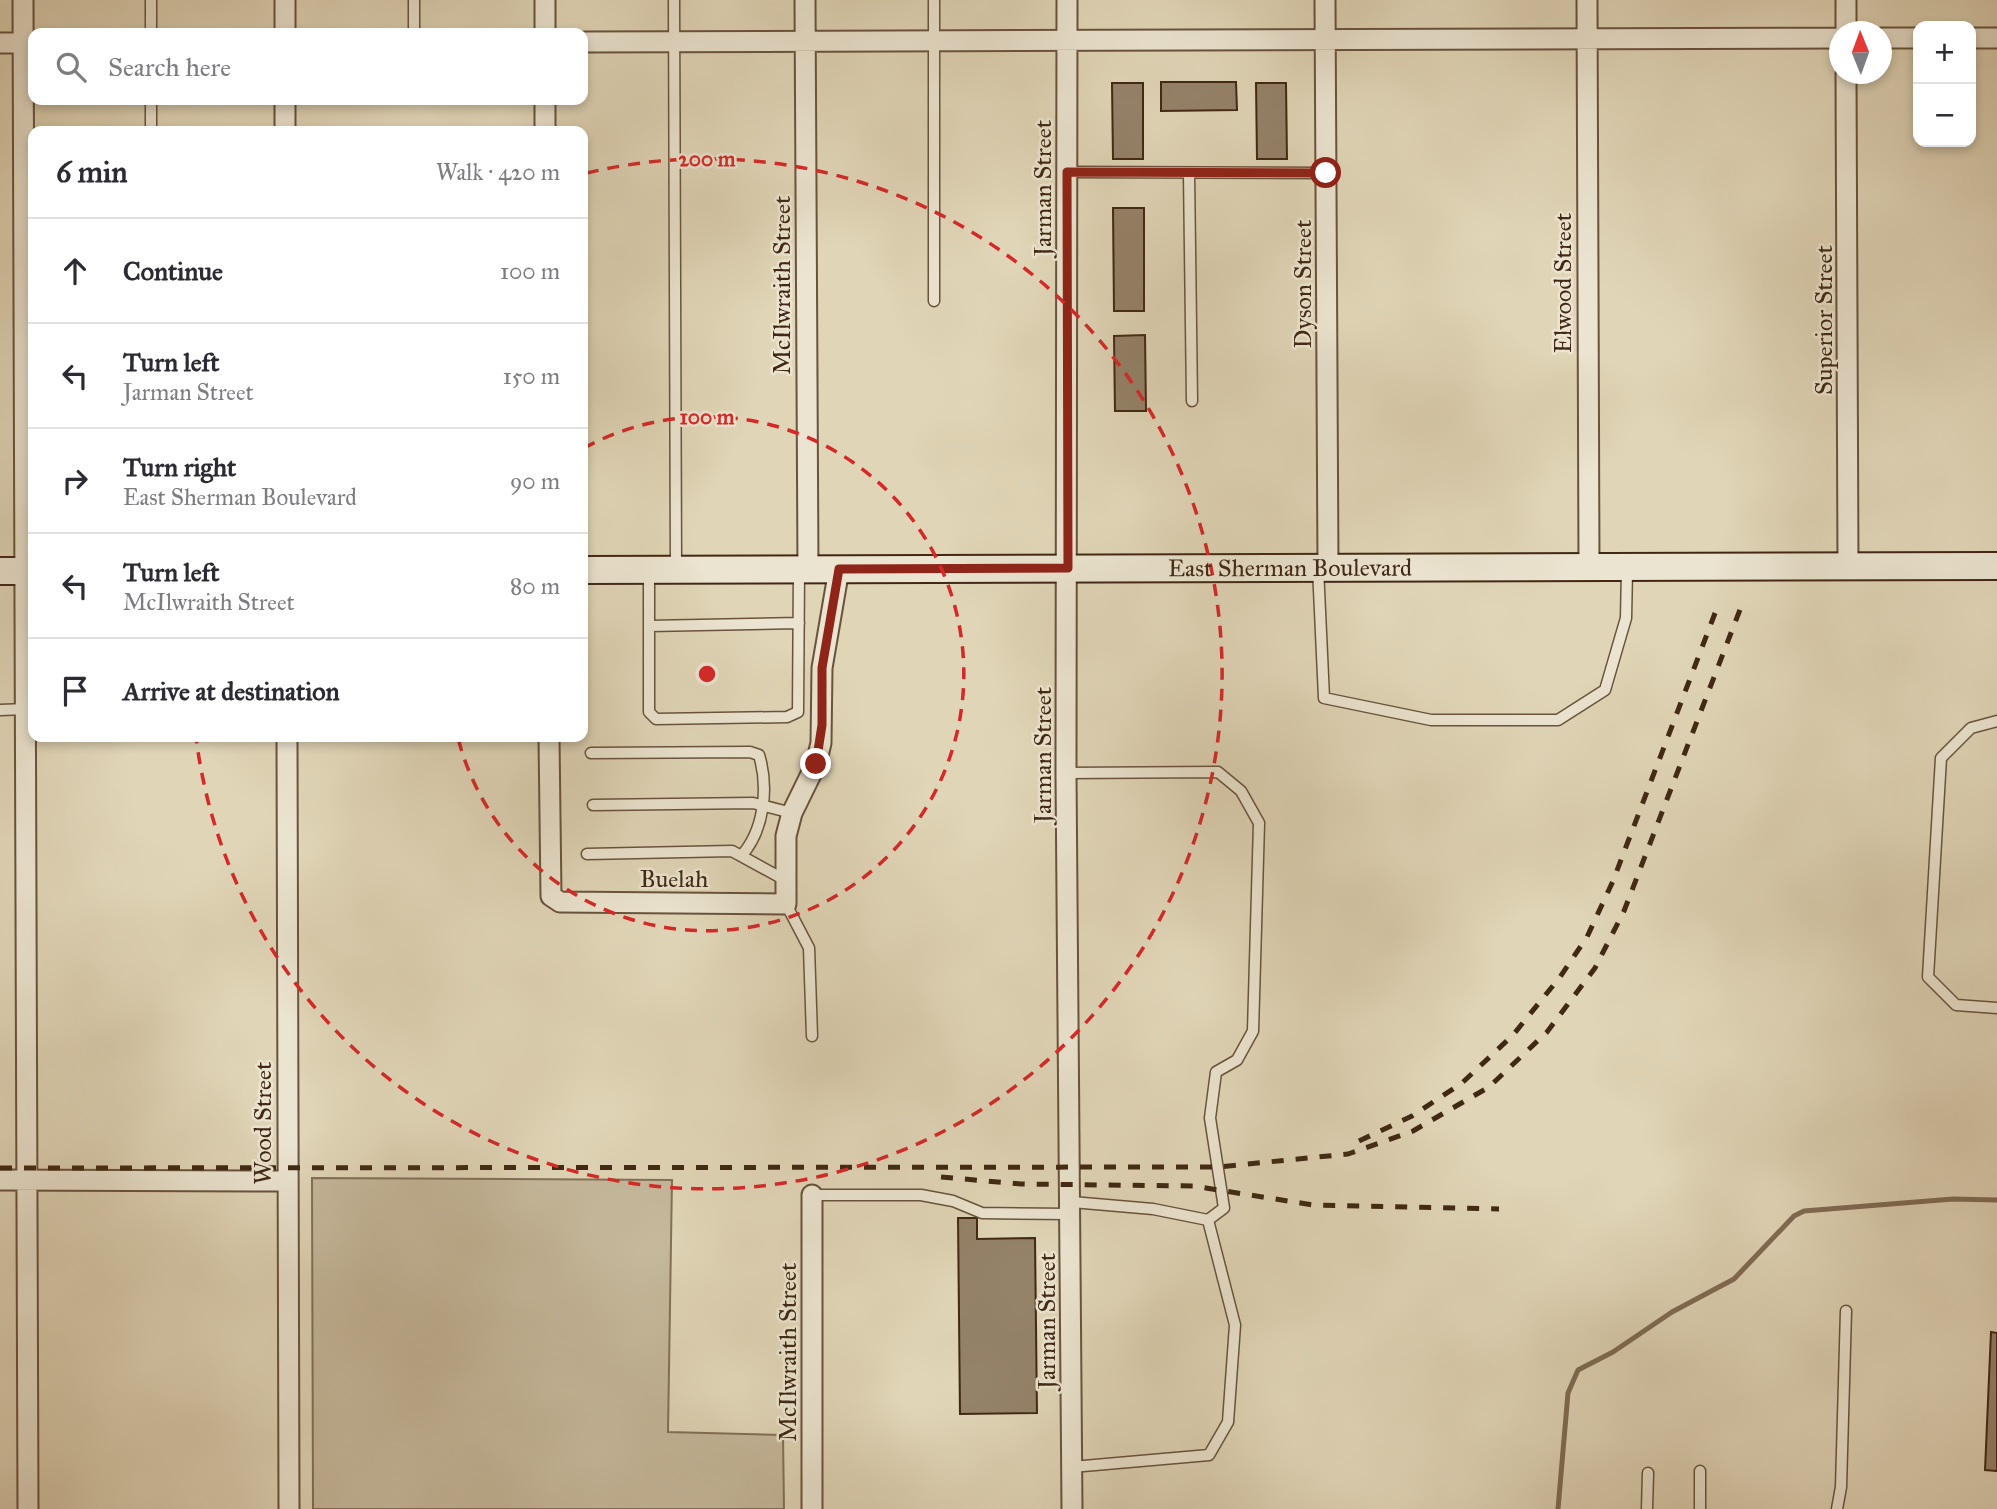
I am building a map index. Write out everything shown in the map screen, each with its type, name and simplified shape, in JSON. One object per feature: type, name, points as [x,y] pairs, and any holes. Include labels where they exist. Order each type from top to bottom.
[{"type":"main road","name":"East Sherman Boulevard","points":[[588,570],[1997,566]]},
{"type":"street","points":[[23,0],[28,43],[20,571],[28,681]]},
{"type":"street","points":[[285,0],[285,28]]},
{"type":"street","points":[[545,0],[545,28]]},
{"type":"street","name":"McIlwraith Street","points":[[804,569],[805,0]]},
{"type":"street","name":"Jarman Street","points":[[1067,0],[1066,774],[1072,1208],[1072,1509]]},
{"type":"street","name":"Dyson Street","points":[[1323,568],[1325,0]]},
{"type":"street","name":"Elwood Street","points":[[1587,0],[1589,567]]},
{"type":"street","points":[[1846,0],[1846,21]]},
{"type":"street","points":[[588,42],[1829,37]]},
{"type":"street","points":[[1892,38],[1913,38]]},
{"type":"street","points":[[1976,38],[1997,38]]},
{"type":"street","points":[[0,43],[28,43]]},
{"type":"street","name":"Superior Street","points":[[1846,84],[1848,566]]},
{"type":"street","points":[[285,105],[285,126]]},
{"type":"street","points":[[545,105],[545,126]]},
{"type":"street","points":[[786,904],[786,836],[792,813],[816,764],[821,743],[822,668],[839,569]]},
{"type":"street","points":[[28,1509],[30,742]]},
{"type":"street","name":"Wood Street","points":[[287,742],[289,1509]]},
{"type":"street","name":"Buelah","points":[[549,742],[551,896],[561,902],[786,904]]},
{"type":"street","points":[[0,1180],[288,1181]]},
{"type":"street","name":"McIlwraith Street","points":[[812,1195],[812,1509]]},
{"type":"lane","points":[[151,0],[152,28]]},
{"type":"lane","points":[[414,0],[414,28]]},
{"type":"lane","points":[[674,0],[676,570]]},
{"type":"lane","points":[[934,0],[934,301]]},
{"type":"lane","points":[[151,105],[151,126]]},
{"type":"lane","points":[[1067,172],[1326,173]]},
{"type":"lane","points":[[1189,173],[1192,401]]},
{"type":"lane","points":[[1323,568],[1324,698],[1431,720],[1497,721],[1558,720],[1605,690],[1626,618],[1627,567]]},
{"type":"lane","points":[[649,569],[649,712],[656,719],[787,717],[798,712],[799,623],[804,569]]},
{"type":"lane","points":[[649,626],[799,623]]},
{"type":"lane","points":[[0,710],[28,709]]},
{"type":"lane","points":[[1997,722],[1971,728],[1941,758],[1928,978],[1956,1005],[1997,1008]]},
{"type":"lane","points":[[591,753],[751,752],[758,755],[761,763],[760,827],[753,843],[741,856]]},
{"type":"lane","points":[[812,1195],[921,1195],[953,1201],[982,1213],[1072,1208],[1153,1209],[1208,1220],[1224,1208],[1210,1118],[1216,1072],[1237,1060],[1253,1031],[1259,823],[1241,791],[1218,772],[1066,774]]},
{"type":"lane","points":[[593,805],[762,805],[792,813]]},
{"type":"lane","points":[[587,854],[732,851],[785,880]]},
{"type":"lane","points":[[786,904],[809,948],[812,1037]]},
{"type":"lane","points":[[1072,1467],[1209,1455],[1228,1422],[1235,1325],[1208,1220]]},
{"type":"lane","points":[[1837,1509],[1841,1487],[1846,1311]]},
{"type":"lane","points":[[1700,1471],[1700,1509]]},
{"type":"lane","points":[[1647,1509],[1648,1473]]},
{"type":"shaded area","points":[[312,1178],[672,1180],[668,1432],[783,1435],[784,1509],[313,1509]]},
{"type":"building","points":[[1161,82],[1236,82],[1237,110],[1161,111]]},
{"type":"building","points":[[1112,83],[1143,83],[1143,159],[1113,159]]},
{"type":"building","points":[[1256,83],[1286,83],[1287,159],[1257,159]]},
{"type":"building","points":[[1113,208],[1144,208],[1144,311],[1114,311]]},
{"type":"building","points":[[1145,335],[1146,411],[1115,411],[1114,336]]},
{"type":"building","points":[[958,1218],[977,1218],[977,1239],[1035,1238],[1037,1413],[960,1414]]},
{"type":"building","points":[[1991,1332],[1997,1333],[1997,1471],[1985,1470]]},
{"type":"waterway","points":[[1558,1509],[1568,1393],[1578,1370],[1613,1352],[1672,1312],[1734,1279],[1794,1216],[1804,1211],[1953,1199],[1997,1200]]},
{"type":"railway","points":[[0,1168],[1218,1167],[1348,1154],[1413,1131],[1489,1087],[1547,1032],[1595,968],[1624,911],[1741,607]]},
{"type":"railway","points":[[1359,1141],[1412,1116],[1462,1083],[1513,1035],[1560,977],[1587,937],[1613,881],[1717,608]]},
{"type":"railway","points":[[941,1177],[1021,1184],[1193,1186],[1313,1205],[1499,1209]]},
{"type":"route","points":[[816,764],[821,743],[822,668],[839,569],[1068,568],[1067,172],[1326,173]]}]
